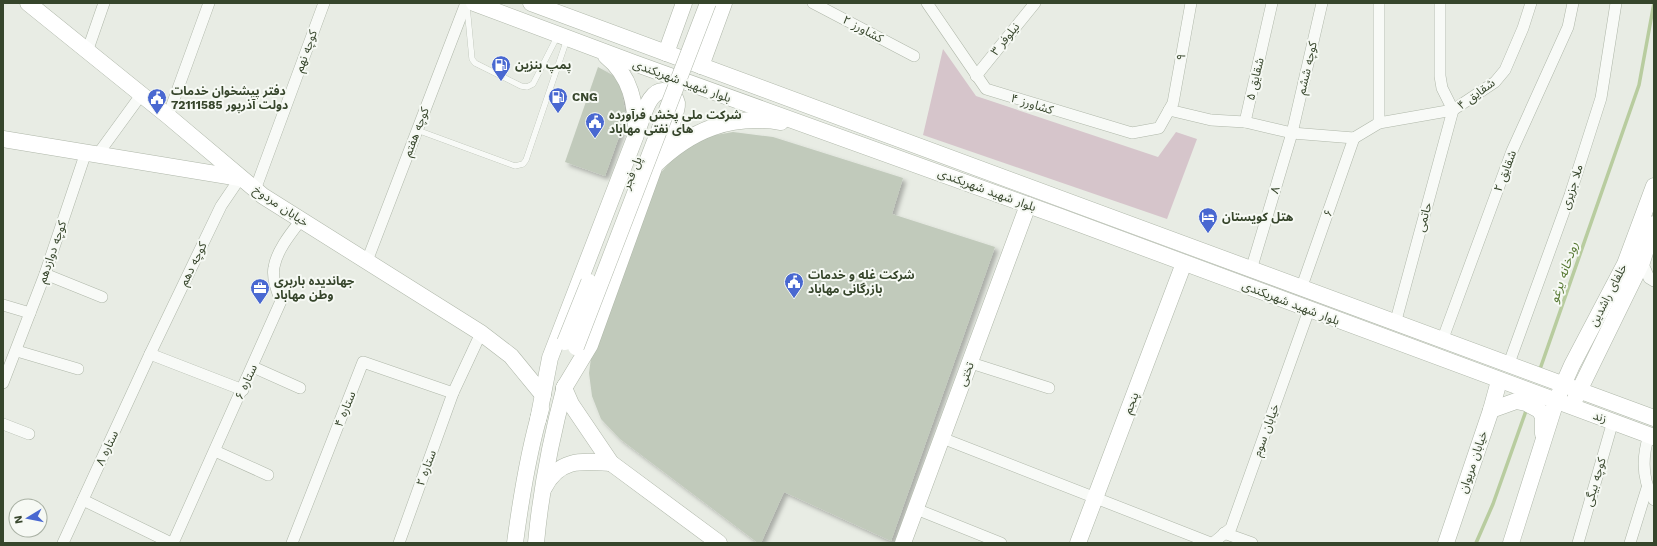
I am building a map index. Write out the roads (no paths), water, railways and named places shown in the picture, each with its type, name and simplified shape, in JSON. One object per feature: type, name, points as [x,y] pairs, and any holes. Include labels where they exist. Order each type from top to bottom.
[{"type":"main road","name":"خیابان مردوخ","points":[[28,3],[168,116],[255,190],[481,333],[511,356],[543,395]]},
{"type":"main road","name":"بلوار شهید شهریکندی","points":[[474,3],[562,37],[1184,262],[1499,381],[1553,403]]},
{"type":"main road","name":"بلوار شهید شهریکندی","points":[[531,3],[556,7],[666,53],[1508,366],[1557,382]]},
{"type":"main road","points":[[666,53],[684,3]]},
{"type":"main road","name":"پل فجر","points":[[570,345],[699,3]]},
{"type":"main road","points":[[538,420],[547,390],[570,345],[708,3]]},
{"type":"main road","points":[[701,66],[724,3]]},
{"type":"main road","points":[[598,50],[613,61],[624,74],[631,91],[636,113],[636,135]]},
{"type":"main road","points":[[515,543],[521,494],[550,358],[636,135],[653,95],[665,91],[673,95],[677,103],[676,113],[655,165],[590,345],[564,388]]},
{"type":"main road","points":[[655,165],[688,138],[721,125],[746,120],[772,121],[815,128]]},
{"type":"main road","points":[[3,139],[240,178]]},
{"type":"main road","name":"خلفای راشدین","points":[[1553,403],[1557,382],[1625,264],[1654,186]]},
{"type":"main road","name":"تختی","points":[[903,543],[971,363],[1028,205]]},
{"type":"main road","points":[[1491,410],[1516,401],[1553,403],[1580,391],[1642,262],[1654,224]]},
{"type":"main road","name":"پنجم","points":[[1078,543],[1184,262]]},
{"type":"main road","points":[[536,543],[541,496],[564,388],[570,345]]},
{"type":"main road","name":"خیابان مریوان","points":[[1446,543],[1491,410],[1499,381]]},
{"type":"main road","name":"زند","points":[[1557,382],[1654,418]]},
{"type":"main road","points":[[564,388],[571,404],[611,463],[719,543]]},
{"type":"main road","points":[[1511,543],[1542,446],[1553,403]]},
{"type":"main road","name":"زند","points":[[1553,403],[1651,436]]},
{"type":"main road","points":[[541,496],[549,478],[560,468],[572,462],[586,461],[611,463]]},
{"type":"street","points":[[87,52],[104,3]]},
{"type":"street","points":[[168,116],[209,3]]},
{"type":"street","name":"کوچه نهم","points":[[255,190],[324,3]]},
{"type":"street","name":"کوچه هفتم","points":[[366,261],[466,3]]},
{"type":"street","name":"کشاورز ۲","points":[[813,3],[914,56]]},
{"type":"street","name":"کشاورز ۴","points":[[927,3],[986,89],[1132,133],[1159,128],[1168,110]]},
{"type":"street","name":"نیلوفر ۳","points":[[976,76],[1035,3]]},
{"type":"street","name":"۹","points":[[1168,110],[1173,102],[1191,3]]},
{"type":"street","name":"شقایق ۵","points":[[1245,122],[1272,3]]},
{"type":"street","name":"کوچه ششم","points":[[1292,133],[1322,3]]},
{"type":"street","points":[[1379,3],[1379,122]]},
{"type":"street","points":[[1440,3],[1440,76],[1442,88],[1453,110]]},
{"type":"street","name":"شقایق ۴","points":[[1354,138],[1379,122],[1453,110],[1495,82],[1505,70],[1523,28],[1531,3]]},
{"type":"street","name":"شقایق ۲","points":[[1442,341],[1512,151],[1568,27],[1572,3]]},
{"type":"street","name":"ملا جزیری","points":[[1508,366],[1567,202],[1601,98],[1616,3]]},
{"type":"street","name":"کوچه دوازدهم","points":[[3,383],[92,153],[141,95]]},
{"type":"street","points":[[1168,110],[1211,120],[1245,122],[1292,133],[1354,138]]},
{"type":"street","name":"حاتمی","points":[[1395,324],[1453,110]]},
{"type":"street","name":"۸","points":[[1251,270],[1292,133]]},
{"type":"street","name":"۶","points":[[1301,289],[1354,138]]},
{"type":"street","name":"کوچه دهم","points":[[150,354],[221,206],[240,178]]},
{"type":"street","name":"ستاره ۶","points":[[172,543],[243,390],[281,301],[277,290],[274,267],[281,250],[301,220]]},
{"type":"street","points":[[1642,262],[1649,278],[1654,280]]},
{"type":"street","points":[[45,274],[102,296]]},
{"type":"street","points":[[3,305],[30,313]]},
{"type":"street","name":"خیابان سوم","points":[[1212,543],[1231,528],[1309,310]]},
{"type":"street","name":"ستاره ۲","points":[[399,543],[453,393],[481,333]]},
{"type":"street","points":[[17,350],[78,369]]},
{"type":"street","points":[[150,354],[243,390]]},
{"type":"street","name":"ستاره ۸","points":[[63,543],[150,354]]},
{"type":"street","name":"ستاره ۴","points":[[292,543],[363,362],[453,393]]},
{"type":"street","points":[[971,363],[1048,388]]},
{"type":"street","points":[[253,366],[300,388]]},
{"type":"street","name":"کوچه بیگی","points":[[1578,543],[1613,422]]},
{"type":"street","points":[[3,424],[29,434]]},
{"type":"street","points":[[1630,543],[1647,488],[1643,452],[1651,436]]},
{"type":"street","points":[[942,438],[1212,543]]},
{"type":"street","points":[[215,451],[268,475]]},
{"type":"street","points":[[1647,488],[1654,500]]},
{"type":"street","points":[[83,500],[172,543]]},
{"type":"street","points":[[916,509],[1001,543]]},
{"type":"street","points":[[1224,533],[1252,543]]},
{"type":"lane","points":[[466,3],[472,59],[475,63],[521,86],[527,87],[533,84],[562,37]]},
{"type":"lane","points":[[417,130],[515,166],[523,164],[526,160],[562,37]]},
{"type":"waterway","name":"رودخانه یرغو","points":[[1539,372],[1639,85],[1654,3]]},
{"type":"waterway","name":"رودخانه یرغو","points":[[1476,543],[1493,504],[1527,408]]},
{"type":"place","name":"پمپ بنزین","points":[[501,82]]},
{"type":"place","name":"CNG","points":[[558,114]]},
{"type":"place","name":"دفتر پیشخوان خدمات دولت آذرپور 72111585","points":[[157,115]]},
{"type":"place","name":"شرکت ملی پخش فرآورده های نفتی مهاباد","points":[[595,139]]},
{"type":"place","name":"هتل کویستان","points":[[1208,234]]},
{"type":"place","name":"شرکت غله و خدمات بازرگانی مهاباد","points":[[794,299]]},
{"type":"place","name":"جهاندیده باربری وطن مهاباد","points":[[260,305]]}]
